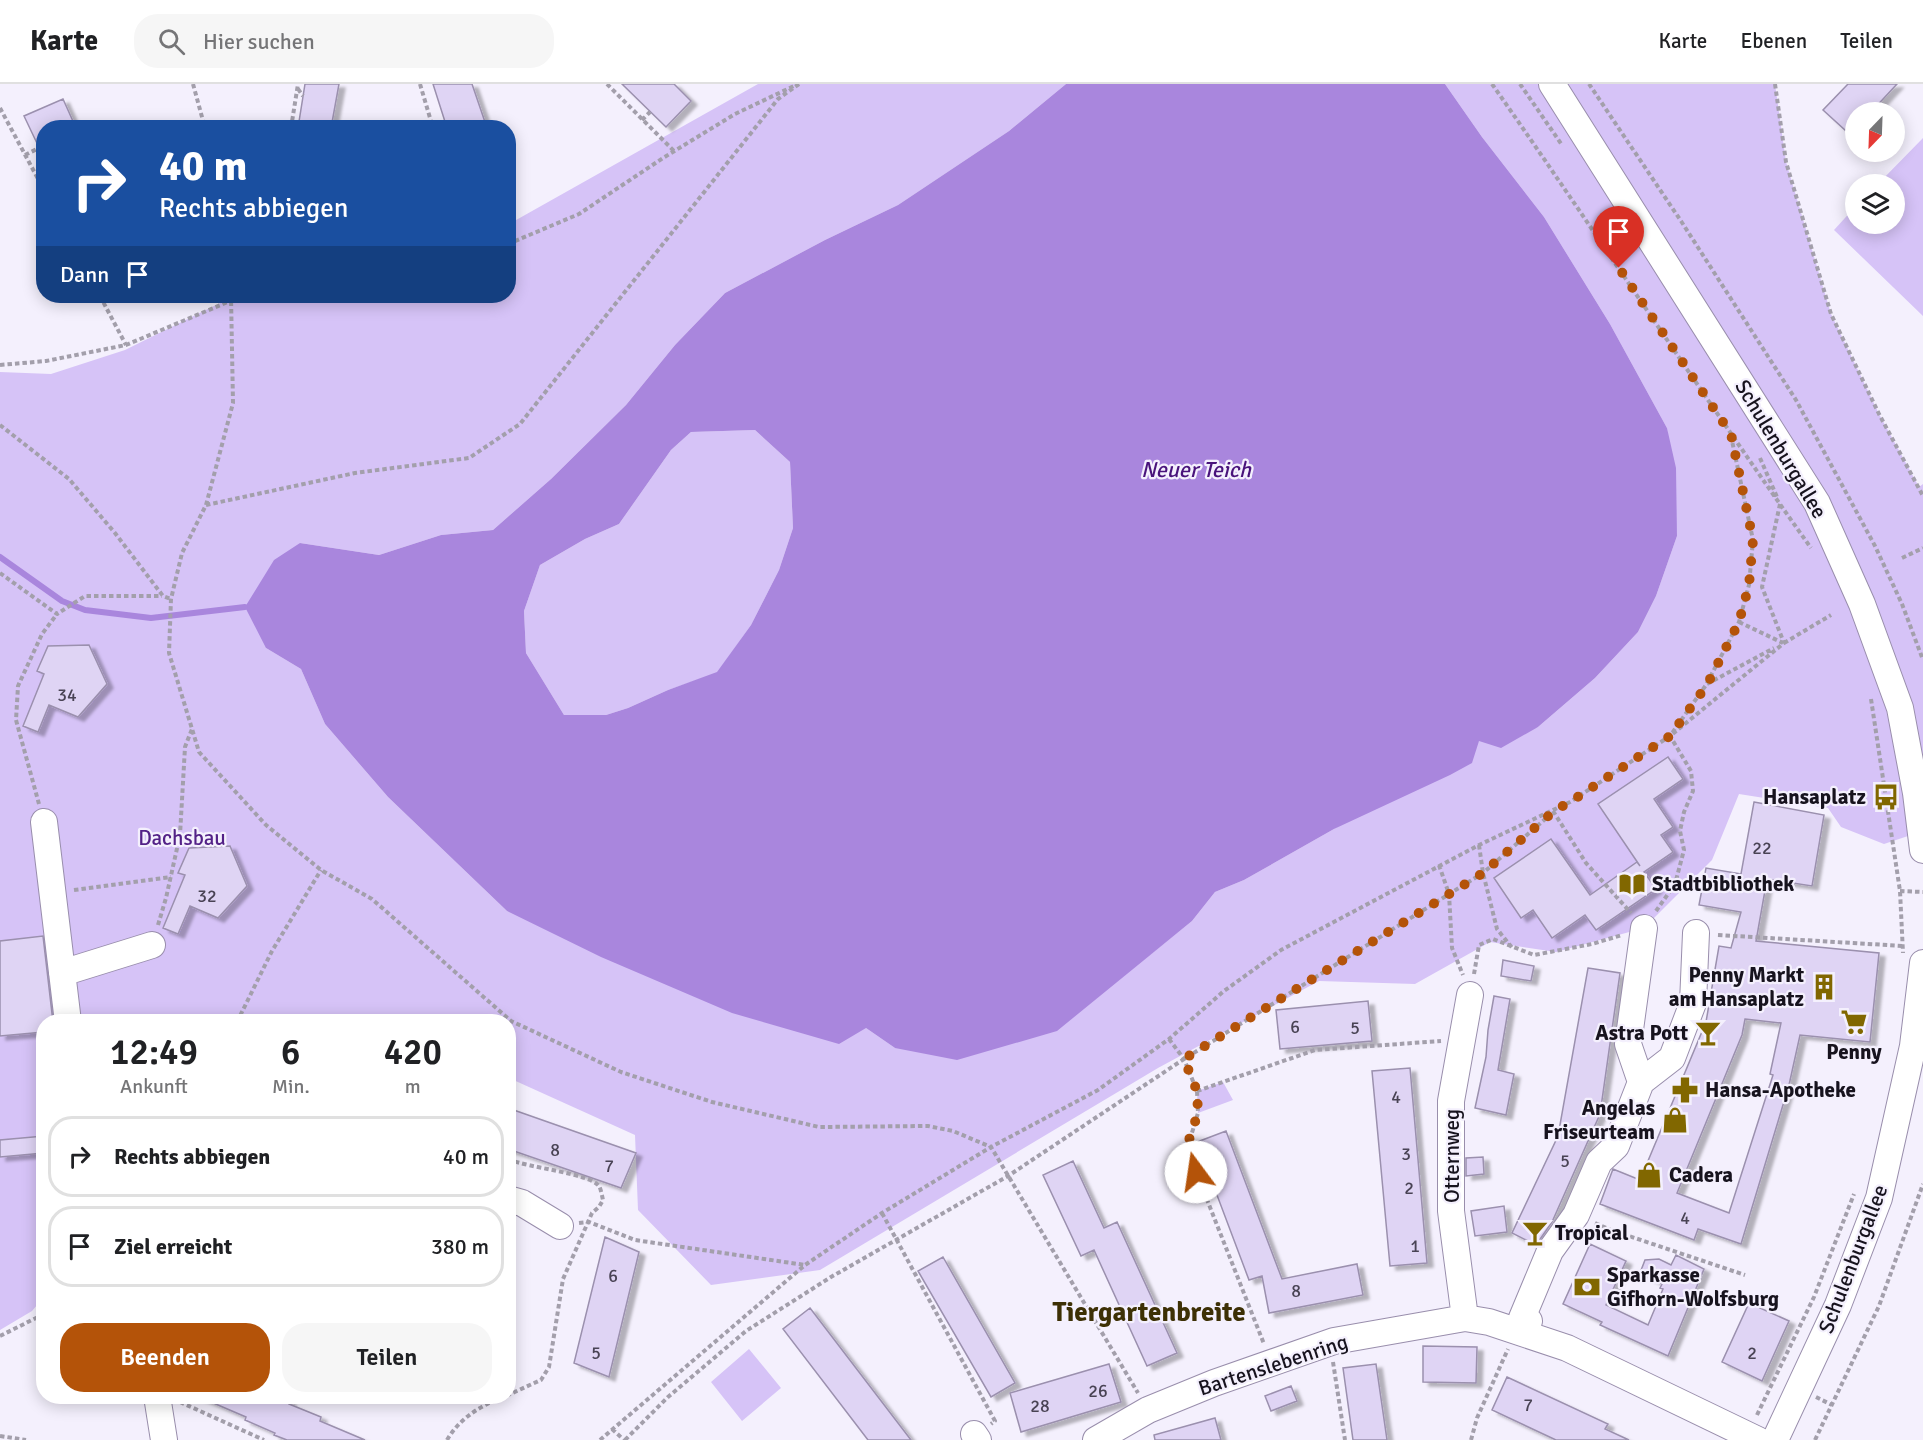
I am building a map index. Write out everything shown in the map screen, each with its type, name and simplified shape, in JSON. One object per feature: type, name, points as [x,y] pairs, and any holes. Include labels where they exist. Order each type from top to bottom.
[{"type":"street","name":"Schulenburgallee","points":[[1552,84],[1817,503],[1862,604],[1900,708],[1916,793],[1923,850]]},
{"type":"street","points":[[44,822],[67,1014]]},
{"type":"street","points":[[1641,1082],[1628,1044],[1644,928]]},
{"type":"street","points":[[1525,1333],[1529,1321],[1522,1317],[1550,1251],[1576,1215],[1599,1162],[1616,1146],[1641,1082],[1672,1058],[1693,1003],[1696,933]]},
{"type":"street","points":[[62,973],[152,945]]},
{"type":"street","name":"Schulenburgallee","points":[[1775,1440],[1838,1305],[1879,1198],[1918,1047],[1913,960]]},
{"type":"street","name":"Otternweg","points":[[1465,1318],[1451,1211],[1451,1101],[1470,995]]},
{"type":"street","points":[[516,1201],[560,1226]]},
{"type":"street","name":"Bartenslebenring","points":[[1096,1440],[1148,1410],[1334,1341],[1465,1318],[1489,1322],[1567,1348],[1753,1437]]},
{"type":"street","points":[[164,1440],[168,1404]]},
{"type":"path","points":[[193,84],[203,120]]},
{"type":"path","points":[[420,84],[431,120]]},
{"type":"path","points":[[607,84],[674,152]]},
{"type":"path","points":[[516,241],[579,214],[735,114],[798,84]]},
{"type":"path","points":[[206,505],[355,473],[469,458],[520,424],[778,99],[798,84]]},
{"type":"path","points":[[1492,84],[1812,549]]},
{"type":"path","points":[[1589,84],[1675,211],[1796,400],[1875,546],[1902,604],[1923,660]]},
{"type":"path","points":[[1775,84],[1786,162],[1831,314],[1879,414],[1923,496]]},
{"type":"path","points":[[298,86],[303,96]]},
{"type":"path","points":[[292,120],[298,86]]},
{"type":"path","points":[[0,108],[36,175]]},
{"type":"path","points":[[642,120],[650,112]]},
{"type":"path","points":[[25,155],[36,150]]},
{"type":"path","points":[[104,303],[126,345]]},
{"type":"path","points":[[0,365],[46,361],[126,345],[218,303]]},
{"type":"path","points":[[231,303],[233,404],[206,505],[182,553],[171,599],[170,653],[199,752],[266,825],[321,870],[372,899],[503,1014]]},
{"type":"path","points":[[0,425],[69,479],[115,533],[163,596]]},
{"type":"path","points":[[1670,736],[1707,685],[1739,622],[1749,585],[1753,540],[1731,434]]},
{"type":"path","points":[[1781,506],[1762,587],[1784,643]]},
{"type":"path","points":[[1902,558],[1923,548]]},
{"type":"path","points":[[0,573],[57,614]]},
{"type":"path","points":[[44,822],[16,720],[18,686],[42,634],[57,614],[85,596],[163,596],[171,599]]},
{"type":"path","points":[[1707,685],[1831,615]]},
{"type":"path","points":[[1739,622],[1784,643]]},
{"type":"path","points":[[600,1440],[805,1265],[882,1213],[991,1147],[1098,1090],[1169,1039],[1224,991],[1281,950],[1439,865],[1570,802],[1670,736],[1784,643]]},
{"type":"path","points":[[1869,690],[1878,735],[1900,891],[1903,946],[1913,960]]},
{"type":"path","points":[[152,945],[166,898],[180,835],[186,747],[192,728]]},
{"type":"path","points":[[1663,901],[1675,884],[1684,850],[1680,831],[1683,812],[1693,791],[1691,771],[1670,736]]},
{"type":"path","points":[[612,1429],[624,1440],[668,1397],[746,1331],[831,1277],[1008,1176],[1184,1059],[1483,873],[1554,811]]},
{"type":"path","points":[[1470,995],[1479,945],[1493,939],[1534,956],[1592,944],[1644,928],[1586,863],[1554,811]]},
{"type":"path","points":[[1479,845],[1483,873],[1497,929],[1514,949]]},
{"type":"path","points":[[1439,865],[1449,894],[1452,948],[1470,995]]},
{"type":"path","points":[[241,1014],[272,951],[321,870]]},
{"type":"path","points":[[52,893],[171,877]]},
{"type":"path","points":[[1900,891],[1923,892]]},
{"type":"path","points":[[1696,933],[1903,946]]},
{"type":"path","points":[[516,1023],[621,1072],[711,1102],[819,1127],[928,1126],[953,1131],[991,1147],[1148,1410]]},
{"type":"path","points":[[1169,1039],[1184,1059],[1197,1091],[1198,1113],[1186,1149],[1271,1363]]},
{"type":"path","points":[[1197,1091],[1315,1050],[1462,1040]]},
{"type":"path","points":[[1815,1440],[1879,1306],[1922,1193],[1923,1184]]},
{"type":"path","points":[[1753,1437],[1814,1297],[1856,1190]]},
{"type":"path","points":[[882,1213],[995,1421],[976,1437]]},
{"type":"path","points":[[1576,1215],[1611,1230],[1745,1275]]},
{"type":"path","points":[[560,1226],[589,1222],[635,1240],[805,1265]]},
{"type":"path","points":[[0,1336],[36,1318]]},
{"type":"path","points":[[1471,1440],[1477,1418],[1511,1343],[1522,1342],[1525,1333]]},
{"type":"path","points":[[1333,1359],[1344,1440]]},
{"type":"path","points":[[516,1391],[541,1380],[549,1367]]},
{"type":"path","points":[[180,1404],[264,1440]]},
{"type":"path","points":[[447,1440],[456,1425],[484,1404]]},
{"type":"path","points":[[0,1436],[26,1440]]},
{"type":"green space","name":"Dachsbau","points":[[758,84],[1066,84],[1009,131],[898,205],[825,240],[725,293],[675,345],[626,405],[551,479],[493,530],[441,535],[379,555],[300,543],[266,648],[301,669],[325,724],[388,797],[507,911],[866,1028],[895,1048],[1151,954],[1192,921],[1215,892],[1244,880],[1334,829],[1479,741],[1538,727],[1595,678],[1638,632],[1656,596],[1677,536],[1667,428],[1610,324],[1544,217],[1482,137],[1445,84],[1775,84],[1786,162],[1831,314],[1879,414],[1919,487],[1923,484],[1923,831],[1884,844],[1841,827],[1828,808],[1739,794],[1712,860],[1644,928],[1556,952],[1490,942],[1415,984],[1319,981],[1158,1068],[820,1270],[711,1285],[638,1210],[635,1135],[516,1081],[516,1014],[36,1014],[36,1306],[0,1330],[0,372],[51,374],[125,350],[220,303],[516,303],[516,220]]},
{"type":"green space","points":[[1923,138],[1923,316],[1834,230],[1845,218],[1845,234],[1905,234],[1905,174],[1888,174],[1900,162],[1905,162],[1905,156]]},
{"type":"green space","points":[[755,430],[790,462],[793,528],[779,570],[751,625],[717,673],[606,715],[564,715],[526,653],[524,611],[540,565],[585,539],[619,524],[671,450],[691,432]]},
{"type":"green space","points":[[1223,1082],[1233,1100],[1198,1113],[1197,1091]]},
{"type":"green space","points":[[749,1349],[781,1388],[742,1421],[711,1382]]},
{"type":"water","name":"Neuer Teich","points":[[1066,84],[1445,84],[1482,137],[1544,217],[1610,324],[1667,428],[1676,468],[1677,536],[1656,596],[1638,632],[1595,678],[1538,727],[1501,748],[1479,741],[1472,763],[1334,829],[1244,880],[1215,892],[1192,921],[1057,1031],[957,1060],[895,1048],[866,1028],[839,1044],[732,1013],[601,957],[507,911],[388,797],[325,724],[301,669],[266,648],[245,607],[274,560],[300,543],[379,555],[441,535],[493,530],[551,479],[626,405],[675,345],[725,293],[825,240],[898,205],[1009,131]],"holes":[[[755,430],[790,462],[793,528],[779,570],[751,625],[717,672],[606,715],[564,715],[526,653],[524,611],[540,565],[585,539],[619,524],[671,450],[691,432]]]},
{"type":"building","points":[[305,84],[339,84],[332,120],[299,120]]},
{"type":"building","points":[[433,84],[472,84],[484,120],[444,120]]},
{"type":"building","points":[[622,84],[674,84],[691,101],[666,127]]},
{"type":"building","points":[[1848,84],[1897,84],[1880,102],[1845,102],[1845,130],[1823,110]]},
{"type":"building","points":[[63,99],[72,120],[36,120],[36,141],[24,116]]},
{"type":"building","points":[[89,645],[107,684],[78,717],[49,705],[38,732],[23,726],[44,674],[37,671],[48,646]]},
{"type":"building","points":[[1668,757],[1683,779],[1654,799],[1673,827],[1661,835],[1673,852],[1644,872],[1656,889],[1596,930],[1585,915],[1552,938],[1533,910],[1521,918],[1494,878],[1551,839],[1590,895],[1637,862],[1640,866],[1598,804]]},
{"type":"building","points":[[1754,802],[1824,815],[1812,886],[1767,879],[1756,941],[1879,953],[1870,1042],[1800,1035],[1789,1085],[1741,1244],[1698,1229],[1694,1240],[1600,1204],[1613,1169],[1640,1180],[1706,1022],[1719,946],[1731,948],[1741,912],[1699,905],[1706,868],[1741,874]],"holes":[[[1745,1019],[1781,1023],[1770,1074],[1773,1075],[1729,1213],[1677,1193],[1742,1035]]]},
{"type":"building","points":[[230,846],[247,886],[218,918],[190,906],[178,934],[163,928],[185,875],[178,873],[189,848]]},
{"type":"building","points":[[43,936],[52,1014],[36,1014],[36,1033],[0,1036],[0,941]]},
{"type":"building","points":[[1503,960],[1534,966],[1531,981],[1501,976]]},
{"type":"building","points":[[1588,968],[1620,973],[1600,1114],[1552,1222],[1536,1245],[1512,1233],[1558,1136]]},
{"type":"building","points":[[1494,996],[1510,999],[1498,1070],[1514,1074],[1506,1115],[1475,1108],[1486,1057]]},
{"type":"building","points":[[1368,1001],[1372,1041],[1280,1049],[1276,1010]]},
{"type":"building","points":[[1410,1068],[1427,1263],[1390,1266],[1372,1071]]},
{"type":"building","points":[[516,1111],[636,1153],[621,1188],[516,1152]]},
{"type":"building","points":[[1226,1131],[1282,1279],[1357,1264],[1363,1295],[1269,1313],[1262,1276],[1249,1280],[1197,1142]]},
{"type":"building","points":[[36,1137],[36,1154],[0,1157],[0,1140]]},
{"type":"building","points":[[1483,1157],[1484,1174],[1466,1176],[1466,1158]]},
{"type":"building","points":[[1073,1161],[1104,1228],[1117,1222],[1177,1353],[1147,1366],[1094,1250],[1081,1256],[1043,1175]]},
{"type":"building","points":[[1504,1206],[1507,1232],[1475,1236],[1471,1211]]},
{"type":"building","points":[[605,1237],[639,1252],[609,1377],[574,1363]]},
{"type":"building","points":[[1590,1244],[1626,1261],[1606,1305],[1648,1325],[1663,1289],[1660,1288],[1662,1284],[1640,1273],[1645,1260],[1659,1259],[1671,1265],[1676,1255],[1704,1269],[1668,1356],[1600,1325],[1602,1322],[1563,1304]]},
{"type":"building","points":[[943,1257],[1015,1383],[991,1397],[918,1271]]},
{"type":"building","points":[[1749,1303],[1789,1321],[1762,1381],[1722,1362]]},
{"type":"building","points":[[810,1308],[911,1440],[868,1440],[783,1329]]},
{"type":"building","points":[[1423,1346],[1477,1347],[1476,1383],[1423,1382]]},
{"type":"building","points":[[1109,1364],[1121,1402],[1021,1432],[1010,1393]]},
{"type":"building","points":[[1376,1364],[1387,1440],[1353,1440],[1343,1368]]},
{"type":"building","points":[[1507,1377],[1608,1424],[1605,1429],[1629,1440],[1556,1440],[1492,1410]]},
{"type":"building","points":[[1291,1386],[1297,1401],[1271,1411],[1265,1396]]},
{"type":"building","points":[[216,1404],[289,1404],[321,1417],[320,1421],[365,1440],[287,1440],[245,1420],[246,1417]]},
{"type":"building","points":[[1215,1418],[1221,1440],[1155,1440],[1154,1435]]},
{"type":"waterway","points":[[0,557],[62,601],[85,610],[151,618],[245,607]]},
{"type":"place","name":"Hansaplatz","points":[[1886,797]]},
{"type":"place","name":"Stadtbibliothek","points":[[1632,884]]},
{"type":"place","name":"Penny Markt am Hansaplatz","points":[[1824,987]]},
{"type":"place","name":"Penny","points":[[1854,1022]]},
{"type":"place","name":"Astra Pott","points":[[1708,1033]]},
{"type":"place","name":"Hansa-Apotheke","points":[[1685,1090]]},
{"type":"place","name":"Angelas Friseurteam","points":[[1675,1120]]},
{"type":"place","name":"Cadera","points":[[1649,1175]]},
{"type":"place","name":"Tropical","points":[[1535,1233]]},
{"type":"place","name":"Sparkasse Gifhorn-Wolfsburg","points":[[1587,1287]]},
{"type":"district","name":"Tiergartenbreite","points":[[1149,1312]]},
{"type":"route","points":[[1196,1172],[1186,1149],[1198,1113],[1197,1091],[1184,1059],[1483,873],[1554,811],[1670,736],[1707,685],[1739,622],[1749,585],[1753,540],[1731,434],[1619,268]]}]
